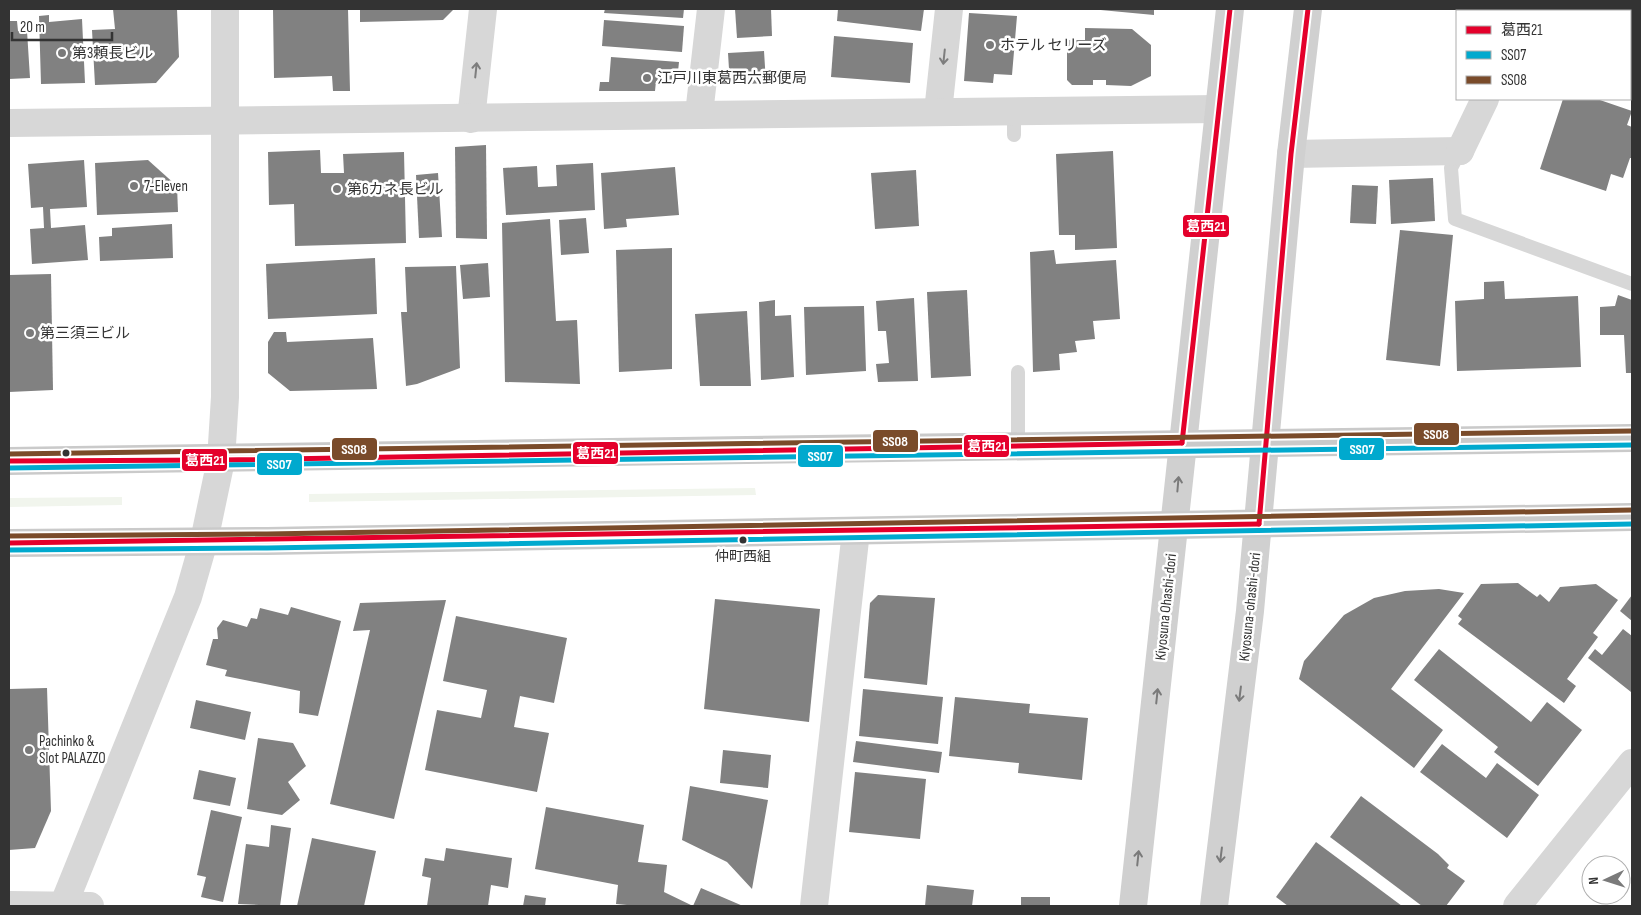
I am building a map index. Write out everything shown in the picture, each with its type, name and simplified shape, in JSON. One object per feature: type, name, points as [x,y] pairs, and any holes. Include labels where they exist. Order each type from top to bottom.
[{"type":"main road","name":"Kiyosuna Ohashi-dori","points":[[1133,906],[1230,9]]},
{"type":"main road","name":"Kiyosuna-ohashi-dori","points":[[1214,906],[1259,524],[1291,154],[1308,9]]},
{"type":"main road","points":[[9,461],[221,460],[1265,441],[1632,438]]},
{"type":"main road","points":[[9,543],[856,531],[1632,517]]},
{"type":"street","points":[[9,905],[72,906],[188,597],[204,541],[221,460],[225,397],[225,9]]},
{"type":"street","points":[[471,119],[483,9]]},
{"type":"street","points":[[699,114],[710,9]]},
{"type":"street","points":[[938,112],[949,9]]},
{"type":"street","points":[[1291,154],[1460,151],[1485,100]]},
{"type":"street","points":[[9,123],[938,112],[1014,123],[1219,109]]},
{"type":"street","points":[[814,906],[856,531]]},
{"type":"street","points":[[1517,906],[1632,763]]},
{"type":"lane","points":[[1460,151],[1451,168],[1456,219],[1632,284]]},
{"type":"lane","points":[[1018,372],[1018,446]]},
{"type":"shaded area","points":[[755,488],[756,495],[309,502],[309,494]]},
{"type":"shaded area","points":[[122,497],[122,505],[9,507],[9,498]]},
{"type":"building","points":[[113,9],[177,9],[179,57],[156,83],[95,85],[92,30],[115,29]]},
{"type":"building","points":[[273,9],[348,9],[350,91],[333,91],[332,76],[274,78]]},
{"type":"building","points":[[360,9],[454,9],[443,20],[360,22]]},
{"type":"building","points":[[605,9],[684,9],[683,18],[604,13]]},
{"type":"building","points":[[735,9],[771,9],[772,36],[737,38]]},
{"type":"building","points":[[838,9],[924,9],[921,31],[837,21]]},
{"type":"building","points":[[1090,9],[1154,9],[1154,15]]},
{"type":"building","name":"ホテル セリーズ","points":[[969,13],[1017,16],[1012,75],[994,74],[993,83],[964,81]]},
{"type":"building","name":"第3頼長ビル","points":[[49,15],[49,22],[82,19],[85,83],[41,84],[39,16]]},
{"type":"building","points":[[604,20],[684,26],[682,52],[602,46]]},
{"type":"building","points":[[9,21],[17,21],[18,31],[27,31],[30,78],[9,79]]},
{"type":"building","points":[[1085,28],[1132,29],[1151,45],[1151,76],[1131,86],[1106,85],[1106,80],[1093,80],[1093,85],[1072,85],[1067,80],[1067,40],[1085,40]]},
{"type":"building","points":[[834,36],[913,43],[910,83],[831,77]]},
{"type":"building","points":[[764,51],[766,83],[730,85],[728,53]]},
{"type":"building","points":[[611,57],[679,62],[677,81],[656,81],[655,91],[599,91],[600,82],[609,82]]},
{"type":"building","points":[[1563,100],[1600,100],[1632,111],[1627,125],[1632,127],[1632,158],[1630,158],[1623,178],[1611,174],[1606,191],[1540,169]]},
{"type":"building","points":[[486,145],[487,239],[456,238],[455,147]]},
{"type":"building","name":"第6カネ長ビル","points":[[320,150],[321,173],[344,173],[343,154],[404,152],[406,243],[295,246],[294,204],[269,205],[268,152]]},
{"type":"building","points":[[1113,151],[1117,248],[1075,250],[1075,235],[1059,235],[1056,154]]},
{"type":"building","points":[[84,160],[87,207],[50,209],[51,228],[85,225],[88,260],[32,264],[30,229],[44,228],[43,207],[31,208],[28,164]]},
{"type":"building","points":[[148,160],[177,186],[178,212],[97,215],[95,163]]},
{"type":"building","points":[[593,163],[595,210],[506,215],[503,168],[537,166],[538,187],[557,186],[556,165]]},
{"type":"building","points":[[675,167],[679,215],[626,219],[627,227],[604,229],[601,173]]},
{"type":"building","points":[[916,170],[919,226],[875,229],[871,173]]},
{"type":"building","points":[[438,173],[442,237],[419,238],[416,175]]},
{"type":"building","points":[[1433,178],[1435,221],[1391,224],[1389,180]]},
{"type":"building","points":[[1352,185],[1378,186],[1376,224],[1350,223]]},
{"type":"building","points":[[586,218],[589,253],[561,255],[559,220]]},
{"type":"building","points":[[550,219],[556,321],[577,320],[580,384],[505,382],[502,223]]},
{"type":"building","points":[[172,224],[173,258],[100,261],[99,237],[112,236],[112,228]]},
{"type":"building","points":[[1400,230],[1453,235],[1440,366],[1386,360]]},
{"type":"building","points":[[672,248],[672,369],[619,372],[616,250]]},
{"type":"building","points":[[1054,250],[1056,264],[1116,260],[1120,319],[1093,321],[1095,339],[1075,341],[1077,352],[1059,354],[1060,370],[1033,372],[1030,252]]},
{"type":"building","points":[[375,258],[377,314],[268,319],[266,264]]},
{"type":"building","points":[[488,263],[490,297],[463,299],[460,265]]},
{"type":"building","points":[[456,266],[460,368],[417,384],[406,386],[401,312],[407,312],[405,267]]},
{"type":"building","name":"第三須三ビル","points":[[51,274],[53,390],[9,392],[9,275]]},
{"type":"building","points":[[1504,281],[1505,299],[1578,296],[1581,367],[1457,371],[1455,301],[1484,299],[1484,282]]},
{"type":"building","points":[[967,290],[971,376],[931,378],[927,292]]},
{"type":"building","points":[[1618,295],[1632,300],[1632,373],[1626,373],[1624,335],[1600,335],[1600,307],[1615,306]]},
{"type":"building","points":[[914,298],[918,381],[878,382],[876,364],[889,363],[886,331],[878,331],[876,301]]},
{"type":"building","points":[[775,300],[775,316],[791,315],[794,377],[761,380],[759,302]]},
{"type":"building","points":[[864,306],[866,371],[806,375],[804,307]]},
{"type":"building","points":[[747,311],[751,386],[700,386],[695,314]]},
{"type":"building","points":[[274,332],[286,332],[287,342],[373,338],[377,389],[290,391],[268,373],[268,342]]},
{"type":"building","points":[[1518,583],[1537,597],[1540,594],[1549,602],[1560,587],[1596,584],[1618,600],[1593,633],[1598,637],[1567,679],[1576,686],[1564,703],[1458,624],[1462,619],[1458,616],[1481,584]]},
{"type":"building","points":[[1439,589],[1464,593],[1391,689],[1443,730],[1414,768],[1299,679],[1304,661],[1344,615],[1374,598],[1405,591]]},
{"type":"building","points":[[878,595],[935,598],[927,685],[864,678],[870,603]]},
{"type":"building","points":[[1632,595],[1632,621],[1620,611]]},
{"type":"building","points":[[715,599],[820,609],[809,722],[704,709]]},
{"type":"building","points":[[446,600],[394,819],[330,804],[370,630],[353,631],[360,603]]},
{"type":"building","points":[[291,607],[341,621],[318,716],[299,713],[300,691],[225,676],[227,670],[206,665],[213,639],[218,639],[217,628],[223,620],[247,627],[251,618],[257,619],[260,608],[288,615]]},
{"type":"building","points":[[456,616],[567,638],[554,703],[520,696],[514,727],[549,733],[537,792],[425,770],[437,710],[481,718],[487,690],[443,681]]},
{"type":"building","points":[[1623,629],[1632,636],[1631,692],[1588,658],[1595,649],[1602,655]]},
{"type":"building","points":[[1439,649],[1531,722],[1547,702],[1582,730],[1538,786],[1494,752],[1498,747],[1414,680]]},
{"type":"building","name":"Pachinko & Slot PALAZZO","points":[[47,688],[51,811],[35,848],[9,850],[9,689]]},
{"type":"building","points":[[863,689],[943,697],[938,744],[859,736]]},
{"type":"building","points":[[955,697],[1030,704],[1029,713],[1088,718],[1082,780],[1018,773],[1019,763],[949,756]]},
{"type":"building","points":[[196,700],[251,712],[245,740],[190,728]]},
{"type":"building","points":[[258,738],[293,743],[306,766],[288,782],[300,800],[282,815],[247,809]]},
{"type":"building","points":[[856,741],[942,752],[939,773],[853,762]]},
{"type":"building","points":[[1442,744],[1486,778],[1497,763],[1539,795],[1507,838],[1420,772]]},
{"type":"building","points":[[723,750],[771,755],[768,788],[720,783]]},
{"type":"building","points":[[199,770],[236,778],[230,806],[193,799]]},
{"type":"building","points":[[855,772],[926,779],[920,839],[849,832]]},
{"type":"building","points":[[690,786],[768,800],[752,889],[727,862],[682,840]]},
{"type":"building","points":[[1361,796],[1438,854],[1449,865],[1447,868],[1465,881],[1446,906],[1422,906],[1330,837]]},
{"type":"building","points":[[546,807],[644,825],[638,862],[667,865],[664,892],[693,906],[616,904],[618,885],[535,869]]},
{"type":"building","points":[[211,810],[242,817],[223,902],[201,897],[206,877],[197,875]]},
{"type":"building","points":[[271,825],[291,828],[280,906],[238,904],[246,844],[269,847]]},
{"type":"building","points":[[312,838],[376,851],[364,906],[297,906]]},
{"type":"building","points":[[1316,842],[1402,906],[1288,906],[1276,897]]},
{"type":"building","points":[[446,848],[512,858],[508,888],[491,885],[488,906],[427,906],[431,878],[422,876],[425,858],[444,861]]},
{"type":"building","points":[[927,885],[974,890],[972,906],[925,906]]},
{"type":"building","points":[[701,888],[743,906],[693,906]]},
{"type":"building","points":[[525,895],[546,898],[545,906],[523,906]]},
{"type":"building","points":[[1021,897],[1050,897],[1050,906],[1021,906]]},
{"type":"transit line","name":"葛西21","points":[[1182,443],[1230,9]]},
{"type":"transit line","name":"葛西21","points":[[1259,524],[1291,154],[1308,9]]},
{"type":"transit line","name":"SS08","points":[[9,454],[1632,431]]},
{"type":"transit line","name":"葛西21","points":[[9,461],[221,460],[1182,443]]},
{"type":"transit line","name":"SS07","points":[[9,468],[1632,445]]},
{"type":"transit line","name":"SS08","points":[[9,536],[267,534],[1632,510]]},
{"type":"transit line","name":"葛西21","points":[[9,543],[1259,524]]},
{"type":"transit line","name":"SS07","points":[[9,550],[267,548],[1632,524]]},
{"type":"place","name":"ホテル セリーズ","points":[[990,45]]},
{"type":"place","name":"第3頼長ビル","points":[[62,53]]},
{"type":"place","name":"江戸川東葛西六郵便局","points":[[647,78]]},
{"type":"place","name":"7-Eleven","points":[[134,186]]},
{"type":"place","name":"第6カネ長ビル","points":[[337,189]]},
{"type":"place","name":"第三須三ビル","points":[[30,333]]},
{"type":"place","name":"仲町西組","points":[[743,540]]},
{"type":"place","name":"Pachinko & Slot PALAZZO","points":[[29,750]]}]
